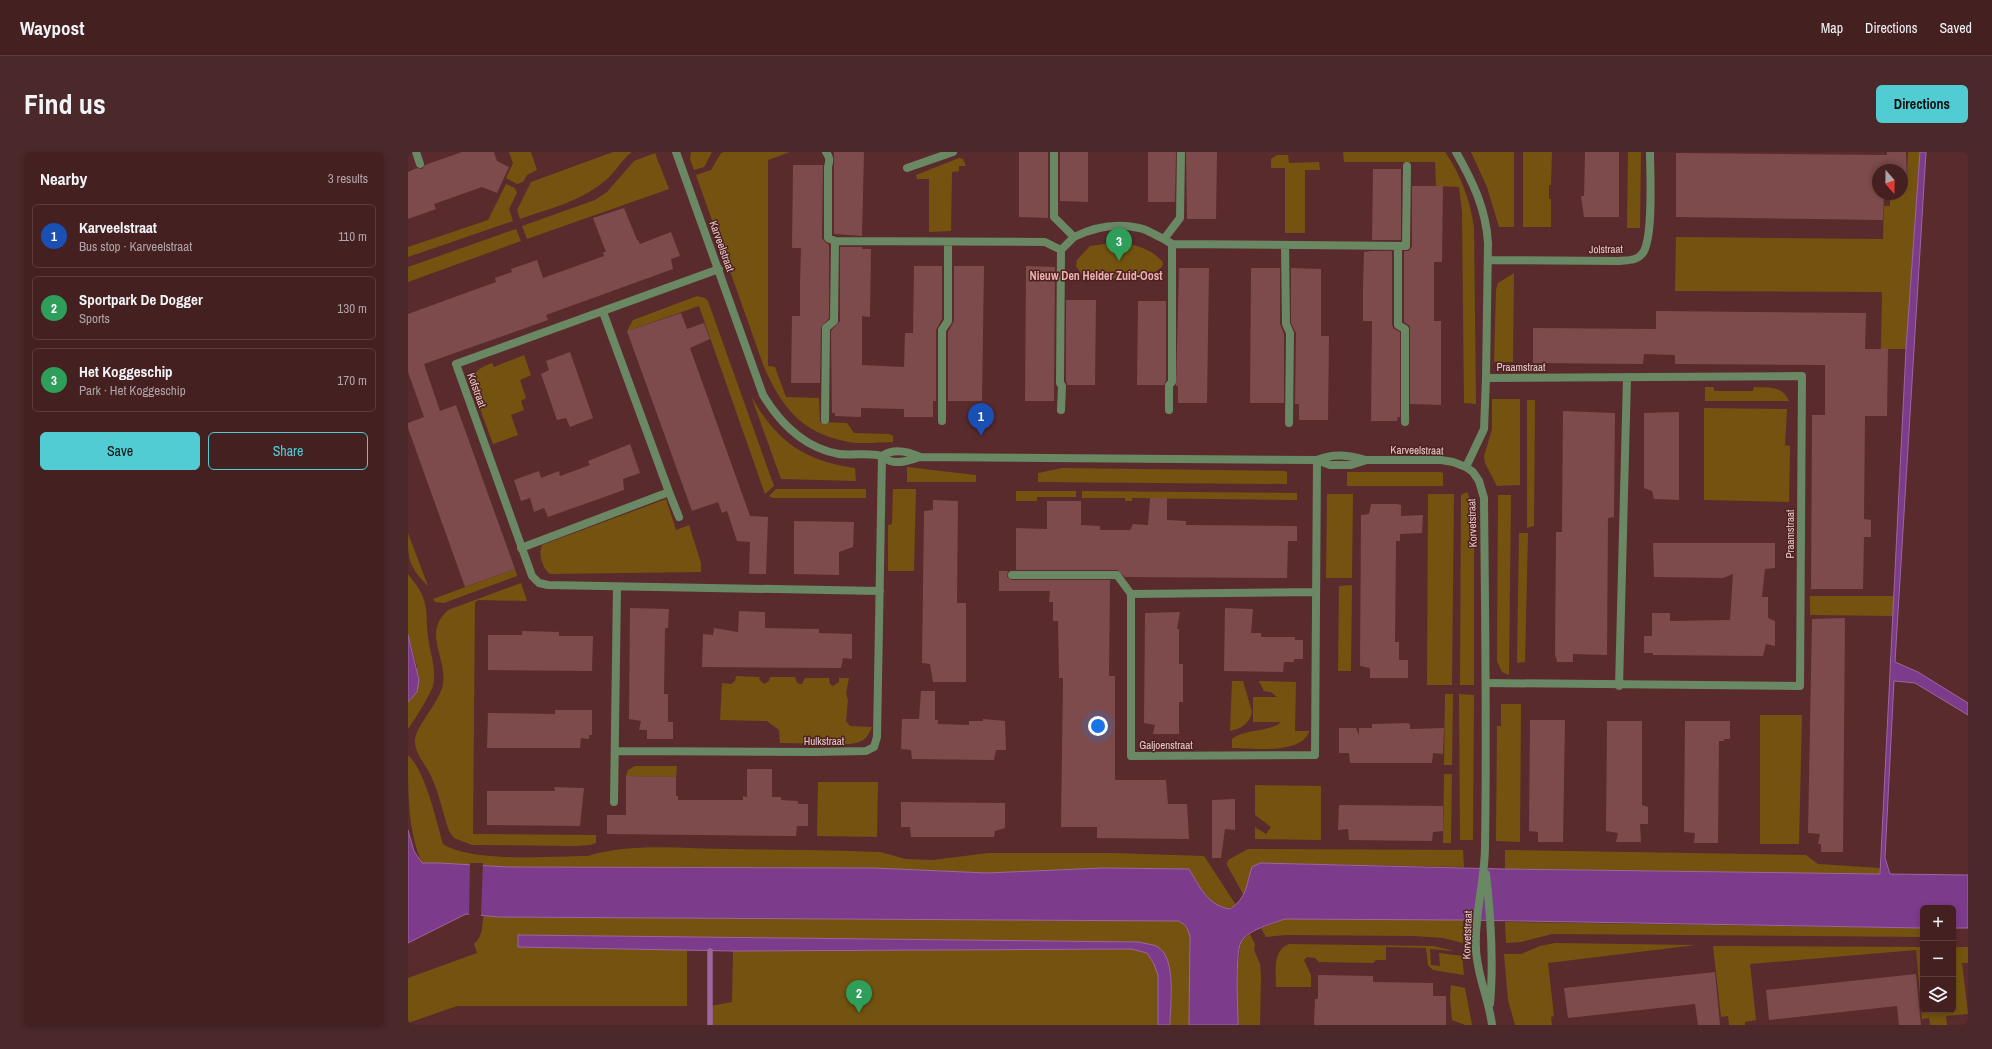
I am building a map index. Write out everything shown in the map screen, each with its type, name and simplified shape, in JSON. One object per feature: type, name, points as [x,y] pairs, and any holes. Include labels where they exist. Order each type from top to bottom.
[{"type":"street","points":[[416,152],[420,164]]},
{"type":"street","name":"Karveelstraat","points":[[676,152],[719,269],[752,369],[763,395],[778,416],[798,436],[822,449],[838,454],[882,456],[890,461],[907,461],[920,457],[1317,460],[1330,465],[1351,465],[1367,460],[1441,460],[1466,467]]},
{"type":"street","points":[[826,152],[830,157],[828,167],[828,238],[835,241],[1045,242],[1061,250]]},
{"type":"street","points":[[906,168],[953,152]]},
{"type":"street","points":[[1054,152],[1054,217],[1074,237]]},
{"type":"street","points":[[1169,410],[1169,386],[1172,382],[1168,242],[1180,218],[1181,152]]},
{"type":"street","points":[[1456,152],[1469,174],[1482,202],[1487,223],[1488,260],[1484,429],[1466,467]]},
{"type":"street","name":"Jolstraat","points":[[1488,260],[1619,261],[1635,259],[1642,254],[1647,246],[1649,233],[1650,152]]},
{"type":"street","points":[[1061,410],[1061,250],[1074,237],[1084,232],[1113,225],[1140,228],[1168,242],[1406,246],[1408,166]]},
{"type":"street","points":[[825,420],[826,328],[834,321],[835,241]]},
{"type":"street","points":[[942,422],[942,330],[948,321],[948,242]]},
{"type":"street","points":[[1285,245],[1286,324],[1290,333],[1289,423]]},
{"type":"street","points":[[1398,247],[1398,325],[1406,329],[1405,422]]},
{"type":"street","name":"Kofstraat","points":[[617,587],[548,585],[538,583],[532,576],[456,364],[719,269]]},
{"type":"street","points":[[603,312],[679,516]]},
{"type":"street","name":"Praamstraat","points":[[1486,378],[1802,376],[1800,686],[1619,686],[1486,683]]},
{"type":"street","points":[[1619,686],[1627,378]]},
{"type":"street","name":"Hulkstraat","points":[[616,751],[828,752],[866,751],[874,747],[877,737],[882,456]]},
{"type":"street","name":"Galjoenstraat","points":[[1131,594],[1131,756],[1315,755],[1317,460]]},
{"type":"street","name":"Korvetstraat","points":[[1466,467],[1473,472],[1479,481],[1484,498],[1486,683],[1485,862],[1493,963],[1490,1007],[1492,1025]]},
{"type":"street","points":[[521,548],[669,492]]},
{"type":"street","points":[[1012,575],[1117,575],[1131,594],[1316,592]]},
{"type":"street","points":[[614,802],[616,751],[617,587],[880,591]]},
{"type":"street","name":"Korvetstraat","points":[[1485,862],[1476,925],[1477,963],[1480,982],[1490,1007]]},
{"type":"shaded area","points":[[509,152],[531,152],[537,170],[527,175],[523,182],[517,184],[506,178],[513,163]]},
{"type":"shaded area","points":[[613,152],[632,152],[606,180],[593,190],[563,204],[520,219],[517,210],[531,182]]},
{"type":"shaded area","points":[[691,152],[712,152],[704,167],[694,170],[690,159]]},
{"type":"shaded area","points":[[790,152],[768,160],[768,366],[775,367],[786,397],[819,398],[820,422],[847,423],[854,433],[889,434],[893,436],[893,442],[856,443],[829,437],[804,424],[785,405],[777,393],[764,367],[696,175],[711,170],[721,153]]},
{"type":"shaded area","points":[[1343,152],[1445,152],[1460,178],[1473,218],[1474,228],[1476,404],[1464,403],[1462,212],[1459,187],[1436,186],[1435,162],[1344,162]]},
{"type":"shaded area","points":[[1471,152],[1514,152],[1514,227],[1499,227],[1487,187]]},
{"type":"shaded area","points":[[1523,152],[1552,152],[1551,185],[1549,185],[1549,199],[1551,199],[1551,227],[1523,227]]},
{"type":"shaded area","points":[[1628,152],[1641,152],[1640,228],[1627,228]]},
{"type":"shaded area","points":[[1908,152],[1920,152],[1906,349],[1881,349],[1882,292],[1675,291],[1676,237],[1883,239],[1884,206],[1890,206],[1890,200],[1908,200]]},
{"type":"shaded area","points":[[1920,152],[1926,152],[1895,662],[1918,672],[1968,703],[1968,715],[1915,683],[1894,681],[1885,858],[1890,874],[1968,875],[1968,928],[1956,928],[1956,905],[1920,905],[1920,928],[1463,920],[1285,919],[1249,934],[1241,942],[1237,969],[1238,1025],[1189,1025],[1190,936],[1186,926],[1179,921],[499,917],[466,914],[408,943],[408,830],[414,851],[422,863],[507,867],[874,868],[987,873],[1103,868],[1189,869],[1205,895],[1210,900],[1222,907],[1230,909],[1236,905],[1243,896],[1252,867],[1260,863],[1503,869],[1880,874],[1906,349]]},
{"type":"shaded area","points":[[655,153],[669,189],[527,239],[522,226],[595,200],[607,192],[634,161]]},
{"type":"shaded area","points":[[1277,155],[1288,155],[1289,163],[1319,162],[1320,170],[1305,170],[1305,233],[1285,233],[1285,168],[1271,168],[1271,159]]},
{"type":"shaded area","points":[[959,158],[963,159],[966,166],[959,166],[959,171],[952,172],[951,231],[929,232],[929,179],[917,179],[916,175]]},
{"type":"shaded area","points":[[506,184],[515,188],[517,193],[509,209],[513,221],[408,257],[408,247],[488,220]]},
{"type":"shaded area","points":[[516,229],[521,241],[408,282],[408,267]]},
{"type":"shaded area","points":[[1110,243],[1139,246],[1151,252],[1163,262],[1162,267],[1147,278],[1084,278],[1076,266],[1077,260],[1090,246]]},
{"type":"shaded area","points":[[1514,273],[1513,362],[1494,362],[1496,290],[1498,283]]},
{"type":"shaded area","points":[[697,296],[705,298],[708,301],[774,486],[765,494],[699,306],[627,331],[633,320]]},
{"type":"shaded area","points":[[524,355],[531,375],[520,380],[526,398],[521,401],[524,410],[511,415],[518,435],[493,444],[472,387],[473,378],[477,371],[492,363],[494,367]]},
{"type":"shaded area","points":[[1705,387],[1714,387],[1714,391],[1753,391],[1754,387],[1774,388],[1783,392],[1789,401],[1705,401]]},
{"type":"shaded area","points":[[751,396],[761,412],[781,437],[806,454],[837,465],[855,468],[856,481],[781,479]]},
{"type":"shaded area","points":[[1492,399],[1520,399],[1520,485],[1497,486],[1485,463],[1484,456],[1492,429]]},
{"type":"shaded area","points":[[1527,400],[1535,400],[1534,526],[1527,528]]},
{"type":"shaded area","points":[[1704,408],[1787,409],[1785,445],[1790,446],[1789,502],[1704,500]]},
{"type":"shaded area","points":[[907,467],[976,475],[976,482],[907,482]]},
{"type":"shaded area","points":[[1062,468],[1284,471],[1287,472],[1287,484],[1038,482],[1038,473]]},
{"type":"shaded area","points":[[1347,472],[1440,472],[1443,473],[1443,486],[1347,486]]},
{"type":"shaded area","points":[[776,489],[866,489],[866,498],[773,498],[769,496]]},
{"type":"shaded area","points":[[893,489],[916,489],[914,571],[888,571],[888,525],[892,524]]},
{"type":"shaded area","points":[[1016,491],[1076,491],[1076,497],[1037,497],[1037,501],[1016,501]]},
{"type":"shaded area","points":[[1082,491],[1297,493],[1297,500],[1132,498],[1132,501],[1125,501],[1125,498],[1082,498]]},
{"type":"shaded area","points":[[1467,492],[1474,508],[1474,685],[1460,685],[1461,495]]},
{"type":"shaded area","points":[[1327,494],[1353,494],[1352,578],[1326,578]]},
{"type":"shaded area","points":[[1428,494],[1454,494],[1452,685],[1427,685]]},
{"type":"shaded area","points":[[1498,495],[1511,495],[1509,675],[1502,672],[1497,661]]},
{"type":"shaded area","points":[[666,499],[676,530],[689,525],[701,563],[701,572],[550,574],[545,568],[540,552],[542,545]]},
{"type":"shaded area","points":[[408,533],[428,586],[416,573],[410,562]]},
{"type":"shaded area","points":[[1519,533],[1528,533],[1525,662],[1517,663]]},
{"type":"shaded area","points":[[515,569],[517,576],[444,603],[435,602],[433,599]]},
{"type":"shaded area","points":[[408,574],[419,589],[424,600],[428,637],[433,662],[434,680],[433,686],[422,708],[408,729],[408,702],[417,692],[417,666],[408,635]]},
{"type":"shaded area","points":[[521,583],[527,601],[479,600],[475,602],[473,834],[596,835],[596,843],[590,845],[472,845],[454,838],[449,831],[434,783],[419,756],[416,747],[415,743],[418,730],[437,699],[443,684],[442,664],[436,637],[440,619],[448,610]]},
{"type":"shaded area","points":[[1352,585],[1351,671],[1338,671],[1339,586]]},
{"type":"shaded area","points":[[1810,596],[1894,596],[1893,616],[1810,615]]},
{"type":"shaded area","points":[[408,635],[419,680],[417,692],[408,702]]},
{"type":"shaded area","points":[[736,676],[760,677],[759,679],[764,684],[769,681],[770,677],[795,677],[797,683],[800,684],[802,684],[805,678],[829,678],[830,684],[833,686],[839,682],[839,678],[849,678],[846,693],[848,700],[846,721],[850,726],[872,727],[864,740],[849,744],[780,743],[779,730],[767,721],[720,720],[722,683],[731,684],[735,681]]},
{"type":"shaded area","points":[[1232,681],[1243,681],[1252,712],[1251,716],[1244,725],[1238,729],[1230,731]]},
{"type":"shaded area","points":[[1259,681],[1296,682],[1295,731],[1309,731],[1305,739],[1297,744],[1287,747],[1263,749],[1232,748],[1232,739],[1236,736],[1273,727],[1280,722],[1253,722],[1253,697],[1277,697],[1271,692],[1264,691]]},
{"type":"shaded area","points":[[1445,694],[1453,694],[1452,765],[1444,765]]},
{"type":"shaded area","points":[[1459,694],[1474,695],[1473,840],[1460,840]]},
{"type":"shaded area","points":[[1501,704],[1521,704],[1520,842],[1496,841],[1497,726],[1501,726]]},
{"type":"shaded area","points":[[1760,715],[1802,715],[1799,844],[1760,844]]},
{"type":"shaded area","points":[[408,755],[420,773],[425,784],[443,844],[456,850],[473,854],[513,857],[588,856],[622,849],[658,847],[880,852],[906,859],[933,860],[988,853],[1113,853],[1204,856],[1236,905],[1228,908],[1214,904],[1202,891],[1189,869],[1103,868],[987,873],[874,868],[507,867],[422,863],[417,851],[411,825]]},
{"type":"shaded area","points":[[635,766],[677,766],[676,777],[626,776],[628,770]]},
{"type":"shaded area","points":[[1444,774],[1452,774],[1451,843],[1443,843]]},
{"type":"shaded area","points":[[818,782],[878,782],[877,837],[817,836]]},
{"type":"shaded area","points":[[1255,785],[1321,786],[1321,840],[1255,839],[1255,827],[1266,834],[1271,827],[1255,815]]},
{"type":"shaded area","points":[[1248,849],[1463,850],[1464,867],[1260,863],[1249,877],[1244,896],[1227,865],[1228,860]]},
{"type":"shaded area","points":[[1505,850],[1806,855],[1818,864],[1880,868],[1880,874],[1505,869]]},
{"type":"shaded area","points":[[484,915],[499,917],[1180,921],[1186,926],[1190,936],[1189,1025],[1170,1025],[1170,973],[1164,955],[1157,947],[518,935],[518,947],[687,950],[687,1006],[457,1006],[408,1023],[408,978],[477,953],[474,944],[481,934]]},
{"type":"shaded area","points":[[1285,919],[1463,920],[1463,943],[1443,938],[1413,936],[1287,935],[1266,937],[1261,928]]},
{"type":"shaded area","points":[[1505,922],[1920,928],[1920,937],[1552,934],[1521,942],[1506,943]]},
{"type":"shaded area","points":[[1250,934],[1255,944],[1254,950],[1260,964],[1260,1025],[1238,1025],[1238,964],[1241,941]]},
{"type":"shaded area","points":[[518,935],[1139,942],[1158,947],[1164,953],[1168,961],[1171,983],[1170,1025],[1158,1025],[1158,975],[1154,964],[1147,953],[1131,949],[733,951],[518,947]]},
{"type":"shaded area","points":[[1555,943],[1696,945],[1548,963],[1554,1016],[1551,1017],[1552,1025],[1515,1025],[1508,1000],[1504,954],[1521,954],[1540,946]]},
{"type":"shaded area","points":[[1289,944],[1433,946],[1455,951],[1430,949],[1431,965],[1440,966],[1439,953],[1462,956],[1464,975],[1433,970],[1428,965],[1426,948],[1386,947],[1386,960],[1376,960],[1373,963],[1319,962],[1315,958],[1307,957],[1304,960],[1311,975],[1311,987],[1276,987],[1277,956],[1284,947]]},
{"type":"shaded area","points":[[1713,946],[1920,947],[1920,996],[1916,950],[1750,964],[1756,1020],[1745,1022],[1745,1025],[1729,1025],[1728,1016],[1721,1017]]},
{"type":"shaded area","points":[[1956,947],[1968,947],[1968,963],[1962,963],[1968,1014],[1946,1016],[1947,1025],[1930,1025],[1929,1018],[1922,1019],[1921,1013],[1956,1013]]},
{"type":"shaded area","points":[[1131,949],[1147,953],[1154,964],[1158,975],[1158,1025],[710,1025],[710,1006],[732,1002],[733,951]]},
{"type":"shaded area","points":[[1451,985],[1465,988],[1472,1025],[1465,1025],[1452,1020],[1450,998]]},
{"type":"pier","points":[[470,863],[483,863],[481,916],[469,916]]},
{"type":"building","points":[[462,152],[494,152],[497,161],[509,167],[497,193],[482,187],[434,204],[436,209],[408,219],[408,172],[417,168],[422,169],[425,165]]},
{"type":"building","points":[[834,152],[864,152],[862,236],[834,234]]},
{"type":"building","points":[[1019,152],[1048,152],[1048,218],[1019,217]]},
{"type":"building","points":[[1060,152],[1088,152],[1088,202],[1060,201]]},
{"type":"building","points":[[1148,152],[1176,152],[1175,202],[1148,202]]},
{"type":"building","points":[[1186,152],[1217,152],[1216,219],[1187,219]]},
{"type":"building","points":[[1585,152],[1619,152],[1619,217],[1584,217],[1581,196],[1584,196]]},
{"type":"building","points":[[1887,152],[1906,152],[1906,164],[1872,164],[1872,200],[1884,200],[1883,220],[1676,217],[1676,153],[1887,155]]},
{"type":"building","points":[[793,165],[823,165],[822,238],[829,245],[829,318],[821,328],[820,383],[791,383],[792,316],[800,316],[801,248],[792,248]]},
{"type":"building","points":[[1373,169],[1401,169],[1401,240],[1372,240]]},
{"type":"building","points":[[1412,186],[1443,186],[1442,262],[1434,262],[1434,321],[1441,321],[1441,405],[1410,404],[1410,326],[1404,322],[1404,251],[1409,251],[1412,246]]},
{"type":"building","points":[[624,208],[640,244],[671,232],[680,256],[671,259],[673,269],[546,315],[548,320],[424,364],[440,411],[456,405],[515,569],[465,587],[408,428],[408,423],[424,417],[408,372],[408,314],[496,282],[495,278],[512,272],[511,269],[537,260],[543,278],[604,256],[603,252],[606,252],[593,218]]},
{"type":"building","points":[[840,247],[862,247],[862,249],[871,249],[870,317],[862,316],[862,365],[904,367],[905,333],[913,333],[914,266],[942,266],[942,319],[936,330],[936,401],[933,401],[933,417],[904,417],[904,409],[861,408],[861,417],[835,416],[835,413],[832,413],[831,331],[840,321]]},
{"type":"building","points":[[1392,251],[1392,325],[1393,328],[1400,332],[1400,417],[1398,417],[1397,421],[1371,421],[1372,321],[1363,321],[1363,287],[1364,252]]},
{"type":"building","points":[[954,266],[984,266],[982,401],[948,401],[948,332],[954,321]]},
{"type":"building","points":[[1026,266],[1055,267],[1054,401],[1025,401]]},
{"type":"building","points":[[1179,268],[1209,268],[1207,403],[1178,403],[1178,386],[1176,386]]},
{"type":"building","points":[[1251,268],[1280,268],[1280,324],[1284,334],[1284,403],[1250,403]]},
{"type":"building","points":[[1291,268],[1321,269],[1321,336],[1329,336],[1328,420],[1299,420],[1299,404],[1295,404],[1296,333],[1291,323]]},
{"type":"building","points":[[1066,300],[1096,300],[1095,385],[1067,385]]},
{"type":"building","points":[[1138,301],[1166,301],[1166,380],[1164,385],[1137,385]]},
{"type":"building","points":[[1656,311],[1866,313],[1865,349],[1888,349],[1887,416],[1865,416],[1864,519],[1871,520],[1871,537],[1864,537],[1863,589],[1811,589],[1812,415],[1825,415],[1825,365],[1675,364],[1675,355],[1644,354],[1643,364],[1533,363],[1533,328],[1656,329]]},
{"type":"building","points":[[681,313],[687,329],[704,323],[710,339],[690,348],[750,516],[768,517],[766,574],[749,574],[750,542],[737,541],[727,511],[722,513],[718,502],[692,511],[627,331]]},
{"type":"building","points":[[570,352],[593,418],[570,427],[566,418],[557,420],[541,374],[549,370],[546,361]]},
{"type":"building","points":[[1563,411],[1615,413],[1614,517],[1608,518],[1607,655],[1573,654],[1573,662],[1557,662],[1555,654],[1556,532],[1562,532]]},
{"type":"building","points":[[1679,412],[1679,500],[1654,499],[1652,491],[1644,488],[1644,413]]},
{"type":"building","points":[[630,444],[640,473],[623,479],[624,490],[548,517],[544,508],[534,512],[530,498],[521,501],[514,480],[539,471],[541,478],[559,471],[560,476],[590,465],[588,461]]},
{"type":"building","points":[[1150,498],[1167,498],[1167,520],[1186,521],[1186,525],[1297,526],[1297,541],[1288,541],[1287,578],[1125,577],[1117,570],[1016,570],[1016,528],[1047,529],[1047,501],[1081,501],[1081,525],[1100,526],[1100,530],[1130,530],[1133,524],[1148,525]]},
{"type":"building","points":[[933,500],[958,501],[957,603],[966,603],[966,682],[933,682],[930,664],[922,663],[924,511],[933,510]]},
{"type":"building","points":[[1371,504],[1401,505],[1401,516],[1423,515],[1422,533],[1400,534],[1400,541],[1396,541],[1395,642],[1399,642],[1399,660],[1408,660],[1408,678],[1370,678],[1370,668],[1360,666],[1361,515],[1369,514]]},
{"type":"building","points":[[794,521],[854,522],[853,547],[839,552],[839,575],[794,574]]},
{"type":"building","points":[[1653,543],[1775,543],[1775,568],[1765,569],[1762,597],[1768,597],[1768,618],[1775,621],[1775,646],[1766,644],[1763,656],[1653,655],[1653,653],[1644,653],[1644,636],[1652,636],[1652,613],[1670,613],[1670,621],[1730,620],[1733,574],[1723,578],[1654,577]]},
{"type":"building","points":[[999,571],[1008,571],[1007,577],[1012,580],[1110,580],[1109,676],[1115,676],[1115,780],[1166,780],[1168,804],[1187,804],[1189,839],[1097,838],[1097,827],[1061,827],[1063,678],[1059,678],[1058,621],[1053,621],[1053,602],[1049,602],[1050,591],[999,591]]},
{"type":"building","points":[[630,608],[669,609],[668,628],[665,628],[664,694],[668,694],[668,722],[673,722],[673,739],[647,739],[647,730],[639,730],[641,721],[629,719]]},
{"type":"building","points":[[1225,608],[1253,609],[1251,633],[1261,633],[1261,637],[1295,637],[1295,640],[1303,640],[1303,659],[1294,659],[1294,662],[1284,662],[1283,672],[1224,671]]},
{"type":"building","points":[[739,611],[765,612],[765,628],[819,629],[819,633],[852,634],[852,659],[843,658],[841,668],[702,667],[703,634],[713,635],[714,628],[738,632]]},
{"type":"building","points":[[1180,612],[1177,629],[1179,629],[1179,664],[1183,664],[1183,702],[1179,702],[1179,734],[1153,734],[1155,725],[1144,723],[1145,613]]},
{"type":"building","points":[[1845,618],[1843,852],[1821,852],[1821,844],[1818,844],[1820,834],[1808,833],[1812,619]]},
{"type":"building","points":[[522,631],[559,632],[559,636],[593,636],[592,671],[488,670],[488,635],[522,635]]},
{"type":"building","points":[[921,691],[935,691],[935,720],[938,720],[938,724],[969,725],[969,721],[983,721],[983,719],[1005,721],[1006,750],[996,750],[994,760],[912,759],[911,750],[901,749],[902,719],[919,719]]},
{"type":"building","points":[[555,710],[592,710],[592,735],[589,735],[589,739],[581,738],[580,748],[487,748],[488,713],[555,714]]},
{"type":"building","points":[[1530,720],[1565,720],[1563,842],[1538,842],[1538,832],[1529,831]]},
{"type":"building","points":[[1607,721],[1642,721],[1642,805],[1648,807],[1648,824],[1640,824],[1641,842],[1616,842],[1618,833],[1606,831]]},
{"type":"building","points":[[1685,721],[1730,721],[1730,738],[1724,739],[1724,741],[1719,741],[1718,843],[1694,843],[1695,833],[1684,832]]},
{"type":"building","points":[[1372,724],[1410,724],[1410,729],[1444,728],[1443,754],[1433,753],[1432,763],[1350,763],[1349,753],[1339,753],[1339,728],[1356,728],[1359,735],[1359,728],[1372,728]]},
{"type":"building","points":[[747,769],[772,769],[772,797],[781,797],[781,800],[798,801],[798,804],[808,804],[808,826],[797,826],[796,836],[607,834],[607,815],[626,815],[626,776],[676,777],[676,796],[678,796],[678,800],[743,800],[743,796],[747,797]]},
{"type":"building","points":[[554,787],[584,788],[580,826],[487,825],[487,791],[555,791]]},
{"type":"building","points":[[1235,799],[1235,830],[1225,829],[1221,858],[1212,858],[1212,800]]},
{"type":"building","points":[[901,802],[1005,803],[1005,828],[995,831],[994,837],[911,837],[910,827],[901,827]]},
{"type":"building","points":[[1339,805],[1443,806],[1443,831],[1433,832],[1432,841],[1349,840],[1348,829],[1338,830]]},
{"type":"building","points":[[1715,972],[1720,1025],[1698,1025],[1695,1004],[1568,1018],[1564,988]]},
{"type":"building","points":[[1916,974],[1921,1025],[1899,1025],[1897,1006],[1769,1020],[1766,990]]},
{"type":"building","points":[[1318,975],[1373,976],[1373,982],[1433,983],[1433,996],[1446,996],[1446,1025],[1314,1025],[1315,999],[1318,999]]},
{"type":"waterway","points":[[710,951],[710,1025]]},
{"type":"place","name":"Het Koggeschip","points":[[1119,261]]},
{"type":"place","name":"Karveelstraat","points":[[981,436]]},
{"type":"place","name":"Sportpark De Dogger","points":[[859,1013]]},
{"type":"district","name":"Nieuw Den Helder Zuid-Oost","points":[[1096,276]]}]
